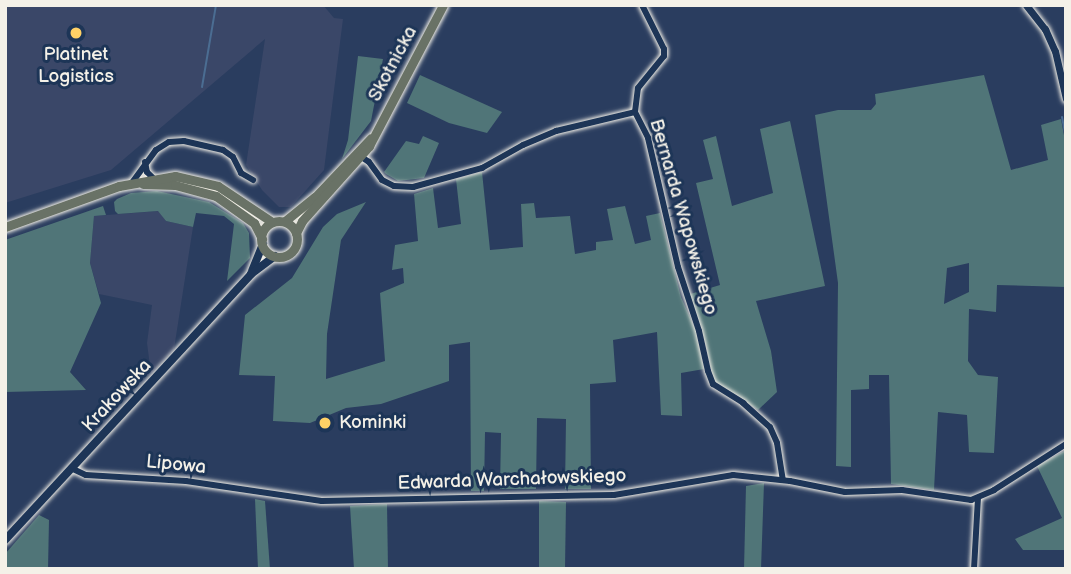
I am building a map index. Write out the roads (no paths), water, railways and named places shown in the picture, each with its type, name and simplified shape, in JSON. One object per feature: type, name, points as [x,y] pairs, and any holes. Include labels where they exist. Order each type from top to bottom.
[{"type":"main road","name":"Skotnicka","points":[[296,233],[302,221],[329,192],[372,137],[391,107],[443,5]]},
{"type":"main road","name":"Skotnicka","points":[[285,221],[358,155]]},
{"type":"main road","points":[[5,227],[129,184],[175,176],[205,181],[230,192],[272,222],[285,221],[296,233],[292,252],[275,256],[263,242],[254,223],[216,196],[175,186],[129,184]]},
{"type":"main road","points":[[263,242],[264,231],[272,222]]},
{"type":"main road","name":"Krakowska","points":[[251,274],[263,242]]},
{"type":"main road","name":"Krakowska","points":[[5,540],[251,274],[275,256]]},
{"type":"street","points":[[635,112],[638,88],[664,56],[664,49],[642,5]]},
{"type":"street","points":[[1026,5],[1045,30],[1055,51],[1066,99]]},
{"type":"street","name":"Bernarda Wapowskiego","points":[[358,155],[382,180],[394,186],[413,187],[482,168],[523,145],[556,131],[635,112],[648,138],[678,267],[713,384],[743,403],[770,427],[777,443],[783,480]]},
{"type":"street","points":[[129,184],[145,162],[162,146],[184,141],[223,150],[233,157],[241,173],[253,180]]},
{"type":"street","points":[[145,162],[146,172],[153,178]]},
{"type":"street","points":[[974,569],[978,498],[1066,444]]},
{"type":"street","name":"Lipowa","points":[[73,469],[86,475],[186,481],[276,496]]},
{"type":"street","name":"Edwarda Warchałowskiego","points":[[276,496],[348,501],[578,496],[625,493],[719,476],[783,480],[845,492],[902,490],[951,499],[978,498]]},
{"type":"waterway","points":[[202,87],[216,5]]},
{"type":"waterway","points":[[1062,117],[1066,137]]},
{"type":"place","name":"Platinet Logistics","points":[[76,33]]},
{"type":"place","name":"Kominki","points":[[325,423]]}]
